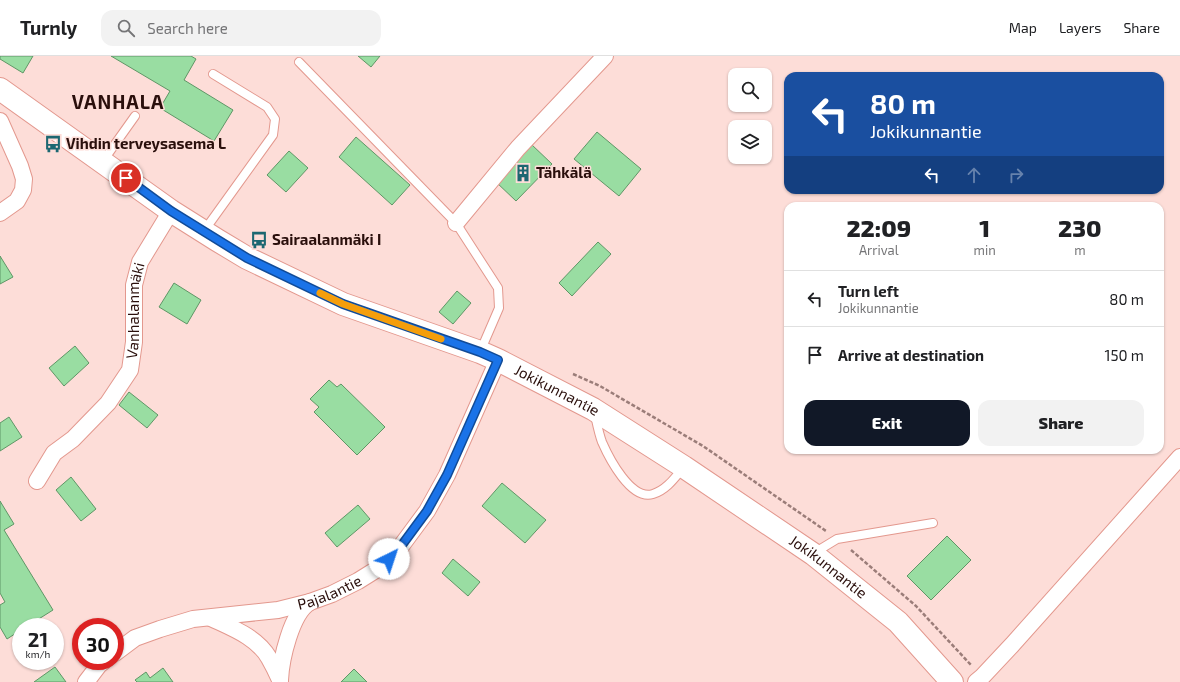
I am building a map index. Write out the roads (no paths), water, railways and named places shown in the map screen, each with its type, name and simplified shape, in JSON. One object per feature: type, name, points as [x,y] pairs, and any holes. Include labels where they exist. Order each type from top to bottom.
[{"type":"street","points":[[456,223],[518,148],[605,56]]},
{"type":"street","name":"Jokikunnantie","points":[[0,88],[171,211],[247,258],[343,304],[489,356],[594,409],[684,467],[813,554],[898,622],[952,682]]},
{"type":"street","points":[[0,121],[20,166],[24,179],[23,190],[16,201],[0,213]]},
{"type":"street","name":"Vanhalanmäki","points":[[36,481],[54,453],[73,439],[108,404],[130,370],[134,342],[134,285],[140,262],[171,211]]},
{"type":"street","name":"Pajalantie","points":[[124,646],[135,638],[193,619],[278,610],[310,602],[332,594],[358,581],[382,566],[396,553],[427,511],[447,475],[489,356]]},
{"type":"street","points":[[976,682],[1012,645],[1180,457]]},
{"type":"street","points":[[281,681],[282,661],[294,621],[310,602]]},
{"type":"street","points":[[211,618],[243,634],[257,644],[269,657],[281,681]]},
{"type":"street","points":[[86,682],[95,670]]},
{"type":"lane","points":[[299,62],[456,223],[498,288],[499,308],[489,356]]},
{"type":"lane","points":[[204,232],[274,135],[275,119],[267,107],[213,74]]},
{"type":"lane","points":[[103,162],[136,116]]},
{"type":"lane","points":[[594,409],[602,442],[620,476],[639,493],[652,495],[668,486],[684,467]]},
{"type":"lane","points":[[813,554],[837,538],[933,523]]},
{"type":"place","name":"Vihdin terveysasema L","points":[[53,144]]},
{"type":"place","name":"Tähkälä","points":[[523,173]]},
{"type":"place","name":"Sairaalanmäki I","points":[[259,240]]},
{"type":"district","name":"VANHALA","points":[[118,102]]}]
